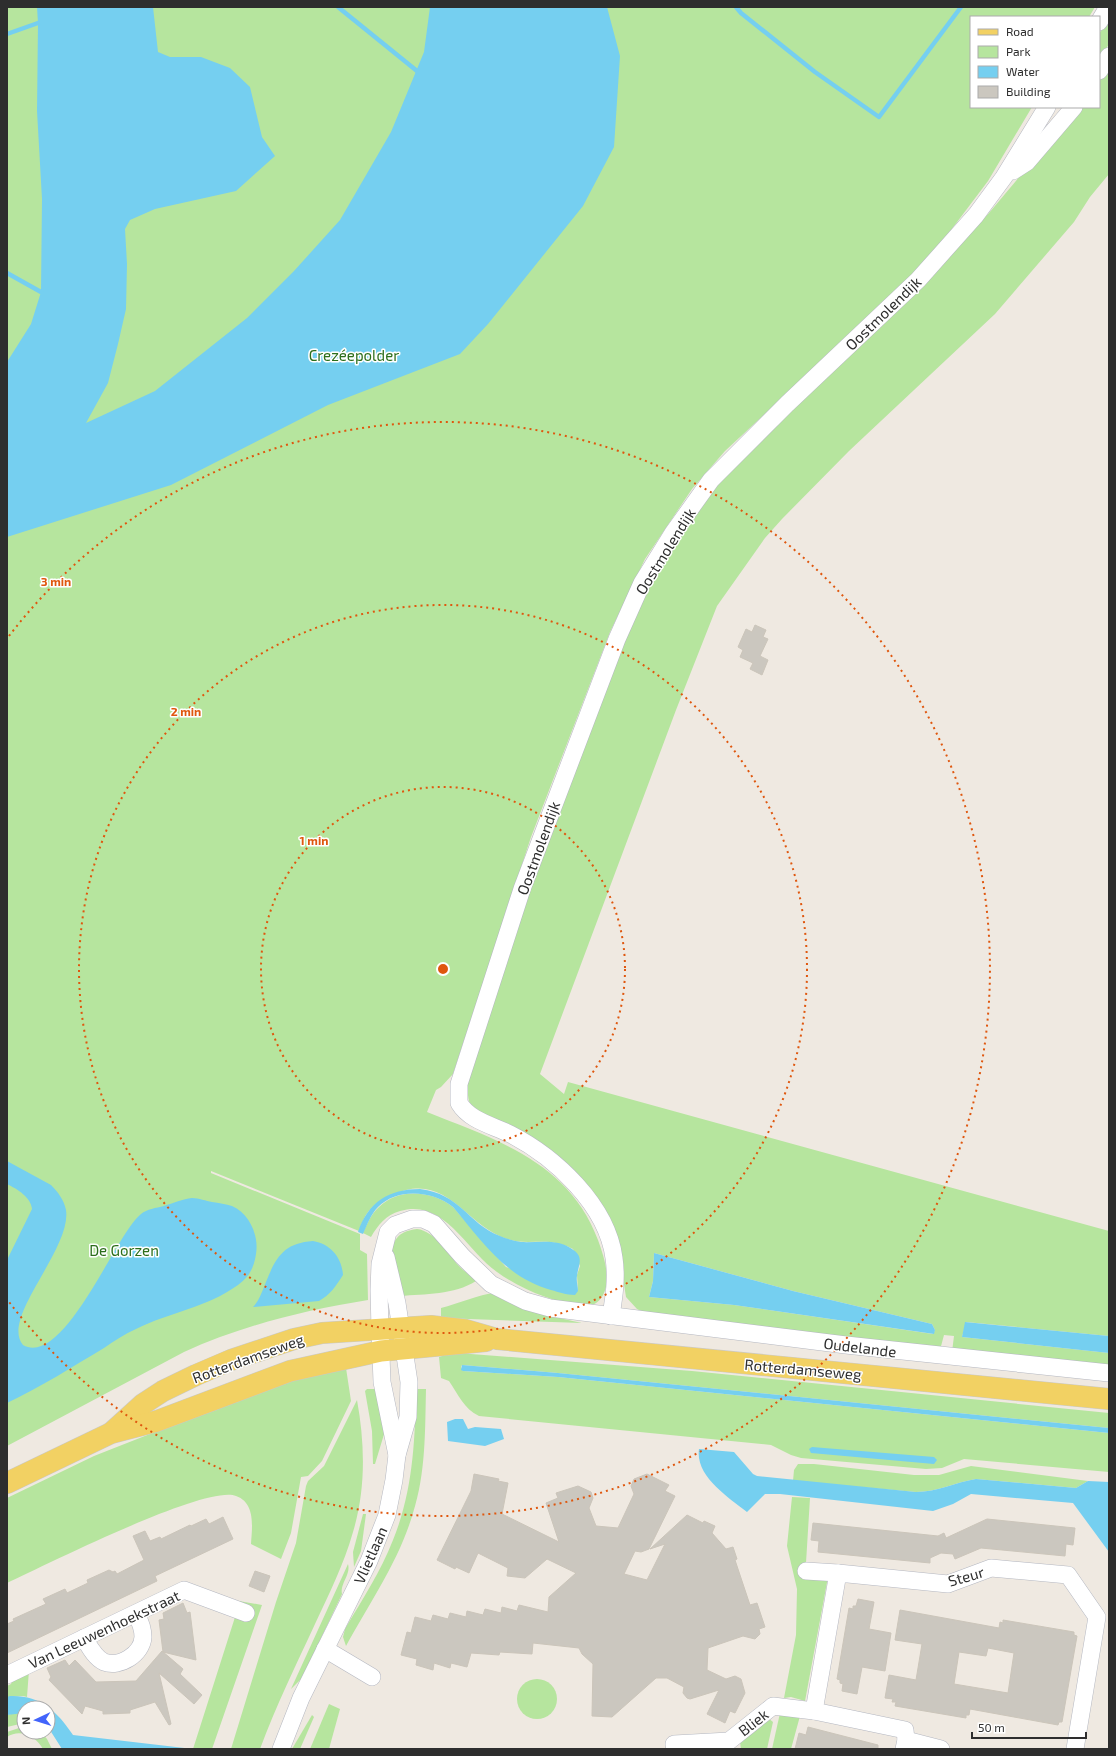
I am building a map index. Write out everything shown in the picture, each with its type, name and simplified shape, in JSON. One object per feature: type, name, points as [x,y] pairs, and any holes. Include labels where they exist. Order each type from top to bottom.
[{"type":"main road","name":"Rotterdamseweg","points":[[7,1483],[111,1432],[157,1421],[290,1371],[381,1351],[402,1338],[441,1327],[466,1330],[497,1339],[1109,1399]]},
{"type":"main road","name":"Rotterdamseweg","points":[[111,1432],[143,1404],[163,1391],[231,1360],[294,1339],[322,1333],[380,1329],[402,1338]]},
{"type":"street","points":[[1100,20],[1108,7]]},
{"type":"street","points":[[1100,70],[1109,56]]},
{"type":"street","name":"Oostmolendijk","points":[[611,1316],[616,1282],[614,1257],[606,1231],[592,1205],[566,1174],[536,1149],[509,1134],[470,1116],[459,1103],[459,1084],[522,888],[616,639],[642,583],[673,533],[711,480],[787,404],[918,280],[976,215],[1004,177],[1046,108]]},
{"type":"street","name":"Oostmolendijk","points":[[1004,177],[1027,162],[1073,108]]},
{"type":"street","points":[[380,1329],[380,1264],[388,1232],[395,1225],[412,1219],[424,1219],[434,1224],[474,1268],[491,1284],[505,1292],[525,1301],[550,1308],[611,1316]]},
{"type":"street","points":[[384,1247],[397,1303],[402,1338]]},
{"type":"street","name":"Oudelande","points":[[611,1316],[854,1346],[1109,1373]]},
{"type":"street","name":"Vlietlaan","points":[[380,1329],[382,1382],[397,1455]]},
{"type":"street","name":"Vlietlaan","points":[[281,1749],[301,1698],[369,1561],[387,1515],[397,1455],[408,1417],[409,1382],[402,1338]]},
{"type":"street","name":"Steur","points":[[806,1571],[948,1584],[991,1568],[1068,1575],[1103,1613],[1075,1749]]},
{"type":"street","points":[[838,1573],[814,1711],[905,1730],[905,1745],[941,1749]]},
{"type":"street","name":"Van Leeuwenhoekstraat","points":[[7,1674],[184,1590],[246,1613]]},
{"type":"street","points":[[84,1638],[91,1651],[103,1662],[116,1663],[129,1659],[138,1650],[143,1638],[142,1626],[136,1614]]},
{"type":"street","points":[[326,1649],[372,1677]]},
{"type":"street","name":"Bliek","points":[[675,1749],[674,1744],[729,1741],[774,1706],[814,1711]]},
{"type":"green space","name":"Crezéepolder","points":[[7,7],[1095,7],[1090,16],[970,16],[970,108],[1031,108],[988,181],[945,238],[896,292],[725,451],[692,489],[645,559],[610,632],[531,837],[453,1074],[441,1087],[436,1090],[427,1112],[504,1144],[528,1157],[550,1173],[569,1191],[585,1213],[598,1240],[604,1257],[607,1281],[605,1291],[601,1299],[595,1304],[583,1306],[560,1302],[527,1290],[497,1272],[486,1263],[453,1228],[442,1219],[429,1212],[416,1209],[400,1211],[383,1221],[371,1237],[363,1233],[370,1219],[379,1207],[396,1196],[416,1194],[436,1197],[453,1207],[506,1267],[578,1291],[577,1275],[580,1266],[573,1249],[553,1242],[523,1242],[507,1239],[492,1232],[479,1223],[454,1202],[441,1194],[427,1189],[411,1189],[392,1195],[379,1202],[367,1213],[359,1231],[211,1171],[211,1173],[360,1234],[360,1250],[367,1254],[368,1300],[297,1314],[228,1334],[184,1352],[7,1446]]},
{"type":"green space","points":[[1109,17],[1109,44],[1100,58],[1100,32]]},
{"type":"green space","points":[[1109,66],[1109,174],[1090,197],[1074,222],[995,314],[849,451],[782,519],[765,538],[717,606],[676,710],[540,1074],[564,1094],[568,1082],[1109,1231],[1109,1336],[966,1322],[962,1337],[1109,1353],[1109,1367],[952,1352],[954,1336],[944,1335],[940,1350],[643,1312],[637,1309],[626,1297],[622,1272],[601,1208],[471,1106],[468,1095],[468,1083],[528,891],[617,652],[656,568],[723,475],[948,257],[989,213],[1077,108],[1100,108],[1100,80]],"holes":[[[654,1253],[793,1291],[932,1324],[935,1330],[933,1334],[734,1305],[649,1297],[653,1281]]]},
{"type":"green space","points":[[417,1229],[430,1234],[435,1238],[459,1266],[476,1281],[467,1286],[449,1291],[400,1296],[393,1265],[393,1245],[397,1238],[405,1232]]},
{"type":"green space","points":[[495,1293],[537,1311],[558,1318],[582,1323],[441,1318],[441,1308],[482,1295]]},
{"type":"green space","points":[[458,1353],[692,1371],[1109,1413],[1109,1428],[558,1373],[462,1365],[461,1367],[463,1371],[558,1377],[1109,1433],[1109,1472],[964,1459],[942,1468],[926,1469],[801,1458],[791,1455],[771,1445],[479,1416],[465,1405],[449,1381],[441,1378],[439,1357]]},
{"type":"green space","points":[[346,1368],[351,1401],[322,1461],[308,1476],[301,1477],[291,1533],[281,1559],[251,1544],[252,1524],[250,1510],[247,1504],[236,1496],[219,1496],[193,1502],[160,1514],[88,1545],[7,1583],[7,1498],[94,1456],[277,1384]]},
{"type":"green space","points":[[367,1389],[378,1389],[385,1431],[375,1464],[373,1464],[372,1431],[365,1391]]},
{"type":"green space","points":[[416,1389],[426,1389],[425,1436],[423,1467],[413,1513],[392,1565],[346,1646],[343,1637],[345,1629],[383,1563],[400,1522],[412,1466]]},
{"type":"green space","points":[[357,1400],[362,1433],[362,1483],[357,1516],[345,1556],[331,1590],[279,1701],[260,1749],[231,1749],[276,1602],[296,1543],[306,1486],[308,1481],[324,1466]]},
{"type":"green space","points":[[798,1464],[814,1464],[914,1475],[939,1475],[971,1466],[1088,1481],[1076,1488],[976,1479],[939,1489],[916,1492],[793,1481],[794,1470]]},
{"type":"green space","points":[[792,1497],[810,1498],[806,1563],[828,1577],[805,1701],[791,1697],[784,1698],[796,1635],[797,1589],[787,1546]]},
{"type":"green space","points":[[363,1514],[366,1514],[361,1551],[354,1567],[353,1552]]},
{"type":"green space","points":[[348,1564],[349,1568],[342,1594],[302,1678],[291,1689]]},
{"type":"green space","points":[[239,1601],[262,1605],[212,1749],[193,1749],[236,1614]]},
{"type":"green space","points":[[29,1670],[27,1697],[7,1697],[7,1686],[11,1684],[14,1676]]},
{"type":"green space","points":[[533,1679],[541,1679],[548,1682],[554,1688],[557,1699],[554,1710],[548,1716],[541,1719],[533,1719],[526,1716],[520,1710],[517,1703],[517,1695],[520,1688],[526,1682]]},
{"type":"green space","points":[[329,1704],[340,1709],[329,1749],[310,1749]]},
{"type":"green space","points":[[16,1713],[16,1725],[7,1727],[7,1715]]},
{"type":"green space","points":[[780,1713],[800,1716],[791,1749],[772,1749]]},
{"type":"green space","points":[[312,1715],[314,1717],[300,1749],[292,1749]]},
{"type":"green space","points":[[768,1718],[773,1722],[767,1749],[741,1749],[740,1742]]},
{"type":"green space","points":[[16,1729],[16,1733],[7,1737],[7,1732]]},
{"type":"green space","points":[[36,1740],[48,1740],[52,1749],[43,1749]]},
{"type":"water","points":[[37,7],[153,7],[158,52],[170,57],[201,57],[230,68],[250,87],[262,137],[275,156],[236,191],[155,209],[130,220],[125,229],[127,264],[126,309],[108,383],[86,423],[155,391],[247,318],[294,271],[340,220],[391,132],[424,52],[430,7],[607,7],[620,56],[614,147],[583,206],[488,324],[460,354],[328,405],[171,485],[7,537],[7,362],[31,324],[41,292],[42,199],[37,111]]},
{"type":"water","points":[[7,1161],[51,1185],[60,1196],[66,1210],[65,1226],[59,1244],[28,1301],[21,1318],[18,1333],[23,1345],[39,1347],[55,1337],[88,1296],[130,1227],[143,1212],[192,1198],[232,1206],[244,1214],[252,1226],[257,1247],[252,1268],[242,1282],[226,1293],[201,1305],[162,1318],[132,1331],[56,1377],[7,1403],[7,1260],[32,1209],[26,1197],[7,1184]]},
{"type":"water","points":[[420,1189],[434,1192],[445,1197],[455,1203],[479,1224],[503,1237],[521,1242],[560,1243],[572,1249],[580,1258],[577,1278],[578,1291],[575,1295],[551,1290],[520,1276],[507,1267],[485,1245],[453,1207],[436,1197],[416,1194],[395,1196],[378,1207],[369,1220],[363,1234],[358,1232],[368,1213],[381,1199],[399,1192]]},
{"type":"water","points":[[313,1241],[325,1245],[330,1249],[338,1258],[340,1263],[343,1275],[332,1290],[319,1301],[253,1307],[259,1298],[273,1265],[282,1253],[295,1245]]},
{"type":"water","points":[[654,1253],[793,1291],[932,1324],[935,1330],[934,1334],[734,1305],[649,1297],[653,1281]]},
{"type":"water","points":[[965,1322],[1109,1336],[1109,1353],[962,1337]]},
{"type":"water","points":[[462,1365],[558,1373],[1109,1428],[1109,1433],[558,1377],[463,1371],[461,1370]]},
{"type":"water","points":[[455,1419],[463,1419],[468,1429],[475,1427],[501,1429],[504,1439],[485,1446],[448,1441],[447,1422]]},
{"type":"water","points":[[812,1447],[934,1457],[937,1460],[934,1464],[811,1453],[809,1449]]},
{"type":"water","points":[[699,1449],[734,1452],[753,1474],[757,1476],[916,1492],[939,1489],[976,1479],[1076,1488],[1088,1481],[1109,1482],[1109,1552],[1073,1503],[971,1494],[953,1504],[933,1511],[780,1494],[765,1494],[747,1512],[722,1493],[707,1477],[699,1459]]},
{"type":"water","points":[[21,1696],[34,1700],[16,1700],[16,1714],[7,1715],[7,1697]]},
{"type":"water","points":[[56,1714],[73,1735],[193,1749],[62,1749],[56,1740]]},
{"type":"building","points":[[755,625],[766,630],[763,637],[768,639],[760,656],[768,660],[762,675],[750,669],[753,663],[740,657],[743,650],[738,647],[746,629],[752,632]]},
{"type":"building","points":[[474,1474],[499,1479],[498,1481],[508,1483],[502,1514],[559,1542],[546,1503],[558,1498],[556,1493],[578,1486],[591,1492],[593,1498],[589,1508],[596,1526],[618,1528],[634,1494],[631,1486],[634,1479],[647,1474],[669,1485],[665,1491],[675,1496],[649,1549],[641,1552],[635,1551],[624,1574],[647,1580],[665,1544],[650,1549],[687,1515],[703,1523],[704,1521],[715,1526],[712,1533],[726,1549],[733,1547],[737,1559],[735,1560],[750,1605],[757,1603],[765,1627],[759,1629],[760,1634],[755,1639],[743,1636],[708,1648],[707,1670],[726,1679],[735,1676],[741,1679],[745,1693],[735,1713],[730,1711],[725,1723],[707,1714],[719,1690],[690,1699],[683,1693],[684,1687],[667,1678],[656,1678],[612,1717],[592,1716],[593,1664],[582,1654],[579,1648],[533,1643],[532,1654],[500,1652],[499,1655],[471,1653],[467,1667],[451,1663],[450,1668],[434,1663],[433,1670],[416,1665],[417,1659],[401,1655],[407,1632],[411,1633],[415,1617],[431,1621],[433,1615],[448,1619],[450,1613],[466,1617],[467,1611],[483,1615],[485,1609],[501,1613],[502,1607],[517,1611],[519,1605],[548,1612],[549,1597],[576,1573],[547,1559],[525,1578],[507,1576],[508,1568],[478,1553],[469,1573],[456,1567],[455,1569],[437,1560],[471,1491]]},
{"type":"building","points":[[223,1517],[233,1539],[155,1576],[157,1581],[7,1653],[7,1624],[14,1621],[13,1619],[46,1604],[43,1599],[65,1589],[67,1593],[88,1583],[87,1580],[109,1570],[113,1572],[115,1571],[117,1574],[144,1560],[133,1536],[145,1531],[150,1541],[160,1537],[161,1539],[206,1519],[209,1524]]},
{"type":"building","points":[[987,1519],[1075,1528],[1073,1545],[1066,1544],[1065,1556],[981,1548],[955,1559],[953,1554],[941,1553],[930,1558],[930,1563],[818,1552],[819,1541],[811,1540],[813,1523],[938,1536],[944,1533],[946,1538]]},
{"type":"building","points":[[255,1571],[270,1576],[264,1592],[249,1586]]},
{"type":"building","points":[[858,1599],[874,1602],[869,1629],[891,1633],[885,1671],[862,1667],[857,1694],[842,1691],[843,1684],[837,1679],[849,1608],[853,1609],[853,1606],[856,1606]]},
{"type":"building","points":[[183,1603],[187,1613],[190,1612],[196,1660],[163,1652],[159,1620],[164,1619],[163,1613]]},
{"type":"building","points":[[900,1610],[999,1628],[1000,1622],[1003,1623],[1003,1620],[1074,1632],[1074,1635],[1077,1636],[1062,1722],[1059,1722],[1058,1725],[970,1709],[969,1715],[966,1715],[966,1718],[895,1706],[896,1702],[892,1702],[893,1699],[885,1698],[889,1675],[916,1680],[922,1644],[895,1640]],"holes":[[[988,1648],[1014,1653],[1008,1693],[954,1684],[959,1652],[986,1656]]]},
{"type":"building","points":[[162,1651],[183,1669],[180,1674],[202,1695],[194,1704],[159,1673],[171,1724],[169,1725],[155,1702],[130,1710],[130,1713],[103,1714],[103,1711],[85,1706],[82,1714],[49,1680],[51,1677],[47,1668],[65,1660],[69,1666],[75,1660],[96,1682],[136,1681]]},
{"type":"building","points":[[808,1727],[878,1745],[878,1749],[795,1749],[799,1733],[806,1735]]},
{"type":"waterway","points":[[338,7],[417,71]]},
{"type":"waterway","points":[[736,7],[741,13],[815,72],[879,117],[961,7]]},
{"type":"waterway","points":[[7,34],[38,23]]},
{"type":"waterway","points":[[7,273],[41,292]]},
{"type":"park label","name":"De Gorzen","points":[[124,1250]]}]
